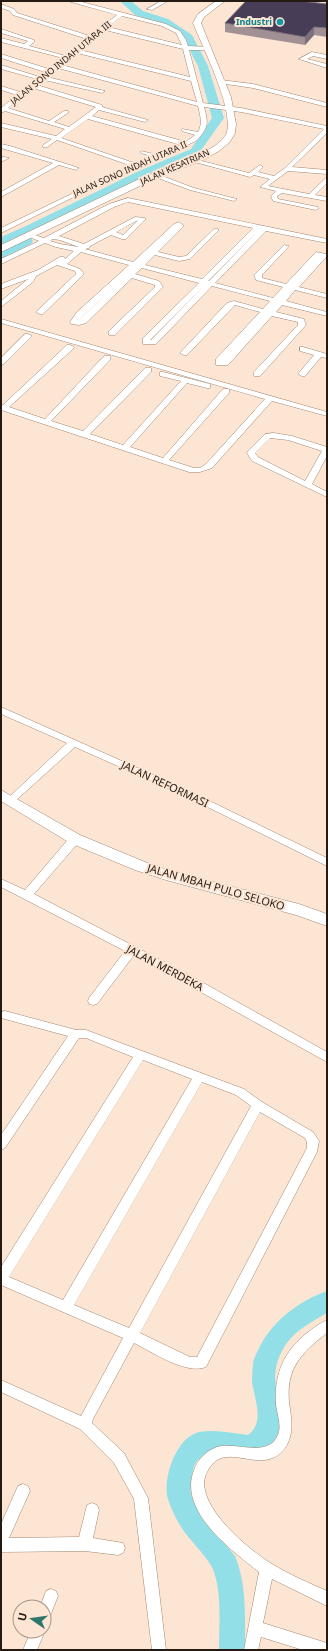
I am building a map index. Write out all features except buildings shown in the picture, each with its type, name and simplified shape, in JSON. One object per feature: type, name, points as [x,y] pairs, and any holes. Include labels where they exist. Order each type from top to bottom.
[{"type":"street","points":[[5,1],[13,3]]},
{"type":"street","points":[[71,1],[132,16],[174,30],[182,37],[186,48],[192,79],[202,105],[204,123],[203,130],[200,134],[184,130]]},
{"type":"street","points":[[150,9],[165,1]]},
{"type":"street","name":"JALAN KESATRIAN","points":[[1,249],[39,236],[157,176],[194,161],[216,149],[227,140],[232,129],[225,108],[221,82],[206,48],[197,21],[201,16],[221,1]]},
{"type":"street","points":[[1,6],[12,10],[15,14],[91,38]]},
{"type":"street","name":"JALAN SONO INDAH UTARA III","points":[[2,110],[43,79],[121,14]]},
{"type":"street","points":[[104,28],[186,48],[206,48]]},
{"type":"street","points":[[1,31],[32,41],[25,46]]},
{"type":"street","points":[[1,40],[68,58]]},
{"type":"street","points":[[76,51],[192,79]]},
{"type":"street","points":[[327,57],[312,54],[305,56],[302,60],[327,66]]},
{"type":"street","points":[[1,56],[51,72]]},
{"type":"street","points":[[59,66],[202,105],[225,108],[327,129]]},
{"type":"street","points":[[1,67],[43,79],[102,92]]},
{"type":"street","points":[[221,82],[327,105]]},
{"type":"street","points":[[33,86],[93,103],[100,106],[99,108],[145,120]]},
{"type":"street","points":[[1,88],[22,95]]},
{"type":"street","points":[[45,146],[99,108]]},
{"type":"street","points":[[2,110],[70,129]]},
{"type":"street","points":[[49,123],[66,112]]},
{"type":"street","points":[[87,117],[188,143]]},
{"type":"street","points":[[1,125],[56,138],[137,166]]},
{"type":"street","points":[[327,129],[288,169],[263,187],[327,199]]},
{"type":"street","name":"JALAN SONO INDAH UTARA II","points":[[1,231],[69,197],[188,143],[200,134]]},
{"type":"street","points":[[167,135],[188,143]]},
{"type":"street","points":[[1,146],[76,168]]},
{"type":"street","points":[[143,152],[159,157]]},
{"type":"street","points":[[194,161],[240,174],[250,175],[260,167]]},
{"type":"street","points":[[1,195],[58,163]]},
{"type":"street","points":[[110,168],[122,173]]},
{"type":"street","points":[[288,169],[327,172]]},
{"type":"street","points":[[254,173],[276,178]]},
{"type":"street","points":[[157,176],[192,189],[234,198]]},
{"type":"street","points":[[310,196],[327,179]]},
{"type":"street","points":[[280,190],[274,196],[275,200],[316,208]]},
{"type":"street","points":[[1,262],[39,236],[81,221],[128,200],[327,241]]},
{"type":"street","points":[[1,287],[60,263],[79,248],[137,218],[143,219],[117,244]]},
{"type":"street","points":[[176,314],[261,227]]},
{"type":"street","points":[[97,302],[151,252],[179,259],[188,258],[216,230]]},
{"type":"street","points":[[111,232],[124,238]]},
{"type":"street","points":[[39,236],[65,239],[79,248]]},
{"type":"street","points":[[39,236],[327,314]]},
{"type":"street","points":[[286,246],[257,277],[261,280],[327,296]]},
{"type":"street","points":[[40,312],[80,274],[78,270],[60,263]]},
{"type":"street","points":[[241,341],[312,264]]},
{"type":"street","points":[[112,333],[159,287],[156,283],[127,274]]},
{"type":"street","points":[[1,305],[10,296],[31,281],[33,275]]},
{"type":"street","points":[[1,294],[10,296]]},
{"type":"street","points":[[279,300],[327,311]]},
{"type":"street","points":[[184,353],[230,305],[239,304],[301,321],[302,325],[257,374]]},
{"type":"street","points":[[1,321],[52,339],[268,399],[300,409],[327,420]]},
{"type":"street","points":[[1,328],[28,336],[52,339],[70,347],[107,358],[126,360]]},
{"type":"street","points":[[1,362],[28,336]]},
{"type":"street","points":[[70,347],[3,408],[192,470],[205,469],[268,399]]},
{"type":"street","points":[[302,349],[323,355]]},
{"type":"street","points":[[302,374],[323,355]]},
{"type":"street","points":[[46,422],[107,358]]},
{"type":"street","points":[[137,363],[148,370],[226,391],[257,396]]},
{"type":"street","points":[[85,434],[148,370]]},
{"type":"street","points":[[125,447],[186,380]]},
{"type":"street","points":[[164,460],[226,391]]},
{"type":"street","points":[[300,409],[327,414]]},
{"type":"street","points":[[307,485],[326,450],[280,435],[272,434],[268,436],[251,453],[255,459],[307,485],[327,495]]},
{"type":"street","name":"JALAN REFORMASI","points":[[1,710],[186,793],[327,862]]},
{"type":"street","points":[[6,798],[74,742]]},
{"type":"street","name":"JALAN MBAH PULO SELOKO","points":[[6,798],[75,839],[166,875],[278,904],[327,920]]},
{"type":"street","points":[[27,894],[75,839]]},
{"type":"street","name":"JALAN MERDEKA","points":[[1,883],[27,894],[57,912],[103,934],[188,979],[327,1057]]},
{"type":"street","points":[[93,1001],[132,950]]},
{"type":"street","points":[[2,1014],[76,1034],[86,1034],[141,1054],[240,1092],[258,1105],[309,1135],[313,1141],[313,1148],[201,1363],[189,1363],[66,1306],[1,1279],[141,1054]]},
{"type":"street","points":[[1,1145],[76,1034]]},
{"type":"street","points":[[66,1306],[199,1077]]},
{"type":"street","points":[[85,1425],[87,1417],[258,1105]]},
{"type":"street","points":[[327,1326],[301,1346],[285,1368],[282,1381],[282,1394],[286,1426],[282,1441],[273,1450],[264,1454],[220,1452],[210,1457],[198,1474],[196,1485],[199,1500],[218,1527],[241,1548],[267,1569],[327,1599]]},
{"type":"street","points":[[1,1386],[85,1425],[119,1458],[141,1498],[159,1650]]},
{"type":"street","points":[[1,1540],[23,1491]]},
{"type":"street","points":[[85,1544],[92,1510]]},
{"type":"street","points":[[1,1545],[85,1544],[118,1548]]},
{"type":"street","points":[[251,1650],[267,1569]]},
{"type":"street","points":[[255,1628],[326,1650]]},
{"type":"street","points":[[30,1650],[35,1639]]},
{"type":"waterway","points":[[1,241],[30,229],[143,173],[195,151],[218,118],[203,66],[188,37],[164,21],[139,13],[125,1]]},
{"type":"waterway","points":[[1,255],[27,241]]},
{"type":"waterway","points":[[232,1650],[232,1601],[226,1565],[189,1517],[179,1495],[181,1470],[187,1455],[199,1444],[218,1443],[251,1447],[263,1438],[269,1422],[270,1406],[264,1386],[265,1361],[275,1341],[292,1322],[327,1301]]},
{"type":"place","name":"Industri","points":[[280,22]]}]
